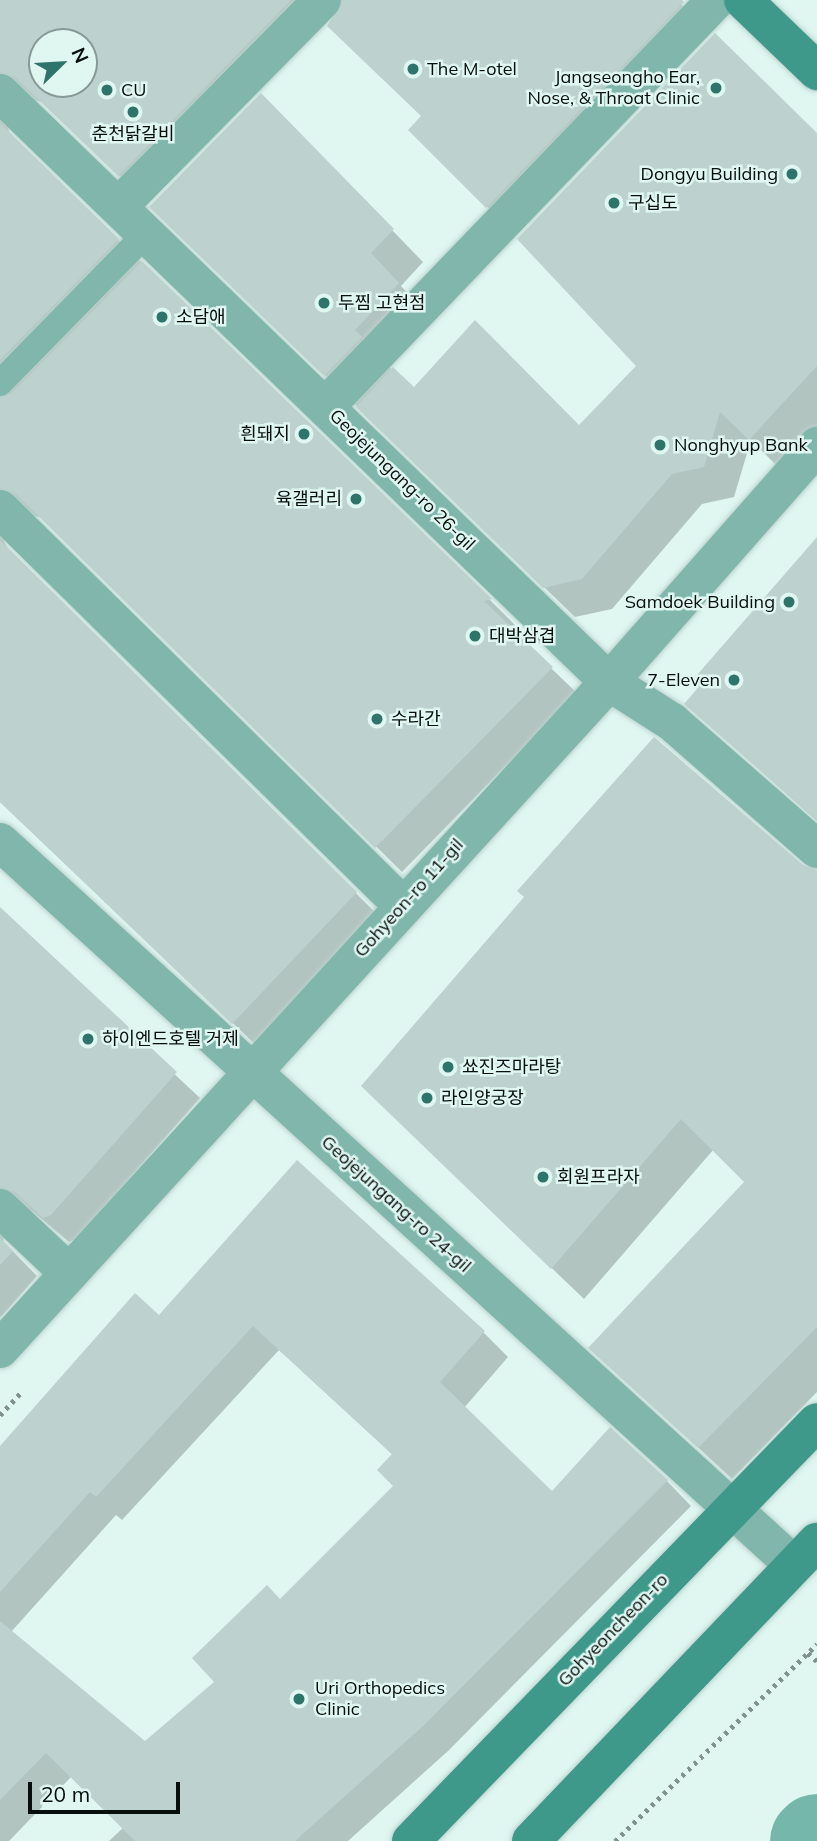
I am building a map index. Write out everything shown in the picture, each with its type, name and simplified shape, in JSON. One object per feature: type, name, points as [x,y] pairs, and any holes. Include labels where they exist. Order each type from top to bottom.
[{"type":"street","points":[[119,206],[322,0]]},
{"type":"street","points":[[326,405],[716,0]]},
{"type":"street","points":[[743,0],[817,71]]},
{"type":"street","name":"Geojejungang-ro 26-gil","points":[[0,93],[148,232],[609,682],[672,722],[817,849]]},
{"type":"street","name":"Gohyeon-ro 11-gil","points":[[0,1349],[402,905],[609,682],[817,446]]},
{"type":"street","points":[[0,509],[402,905]]},
{"type":"street","name":"Geojejungang-ro 24-gil","points":[[0,842],[730,1508],[805,1553]]},
{"type":"street","points":[[0,1208],[69,1273]]},
{"type":"street","name":"Gohyeoncheon-ro","points":[[411,1841],[730,1508],[817,1422]]},
{"type":"street","points":[[531,1841],[805,1553]]},
{"type":"lane","points":[[0,383],[148,232]]},
{"type":"path","points":[[615,1841],[817,1644]]},
{"type":"path","points":[[808,1653],[817,1661]]},
{"type":"building","points":[[0,0],[291,0],[118,176],[37,98],[98,98],[98,28],[28,28],[28,89],[15,77],[0,72]]},
{"type":"building","points":[[343,0],[684,2],[486,208],[408,130],[421,116],[327,26]]},
{"type":"building","points":[[715,33],[817,133],[817,366],[749,440],[720,412],[704,467],[672,474],[582,579],[543,588],[356,407],[393,367],[414,387],[475,320],[579,425],[636,366],[517,239]]},
{"type":"building","points":[[261,93],[394,229],[371,253],[399,283],[355,330],[362,337],[324,376],[149,207]]},
{"type":"building","points":[[0,123],[119,239],[0,360]]},
{"type":"building","points":[[142,261],[492,599],[484,601],[553,667],[375,848],[15,493],[0,488],[0,398],[11,394]]},
{"type":"building","name":"Samdoek Building","points":[[817,537],[817,820],[684,704],[697,689],[690,683]]},
{"type":"building","points":[[0,540],[357,892],[232,1024],[0,802]]},
{"type":"building","points":[[654,737],[803,865],[817,870],[817,1327],[698,1448],[588,1348],[744,1182],[681,1119],[551,1269],[361,1086],[524,897],[517,891]]},
{"type":"building","points":[[0,907],[177,1072],[51,1215],[43,1218],[15,1192],[0,1187]]},
{"type":"building","points":[[297,1160],[485,1331],[440,1382],[552,1491],[610,1427],[668,1480],[423,1726],[295,1841],[135,1841],[46,1753],[0,1800],[0,1621],[145,1741],[214,1682],[192,1658],[267,1585],[280,1599],[393,1486],[377,1470],[392,1454],[253,1326],[96,1497],[90,1492],[0,1592],[0,1446],[135,1293],[159,1315]]},
{"type":"building","points":[[0,1238],[13,1251],[0,1265]]},
{"type":"place","name":"The M-otel","points":[[413,69]]},
{"type":"place","name":"Jangseongho Ear, Nose, & Throat Clinic","points":[[716,88]]},
{"type":"place","name":"CU","points":[[107,90]]},
{"type":"place","name":"춘천닭갈비","points":[[133,112]]},
{"type":"place","name":"Dongyu Building","points":[[792,174]]},
{"type":"place","name":"구십도","points":[[614,203]]},
{"type":"place","name":"두찜 고현점","points":[[324,303]]},
{"type":"place","name":"소담애","points":[[162,317]]},
{"type":"place","name":"흰돼지","points":[[304,434]]},
{"type":"place","name":"Nonghyup Bank","points":[[660,445]]},
{"type":"place","name":"육갤러리","points":[[356,499]]},
{"type":"place","name":"Samdoek Building","points":[[789,602]]},
{"type":"place","name":"대박삼겹","points":[[475,636]]},
{"type":"place","name":"7-Eleven","points":[[734,680]]},
{"type":"place","name":"수라간","points":[[377,719]]},
{"type":"place","name":"하이엔드호텔 거제","points":[[88,1039]]},
{"type":"place","name":"쑈진즈마라탕","points":[[448,1067]]},
{"type":"place","name":"라인양궁장","points":[[427,1098]]},
{"type":"place","name":"회원프라자","points":[[543,1177]]},
{"type":"place","name":"Uri Orthopedics Clinic","points":[[299,1699]]}]
